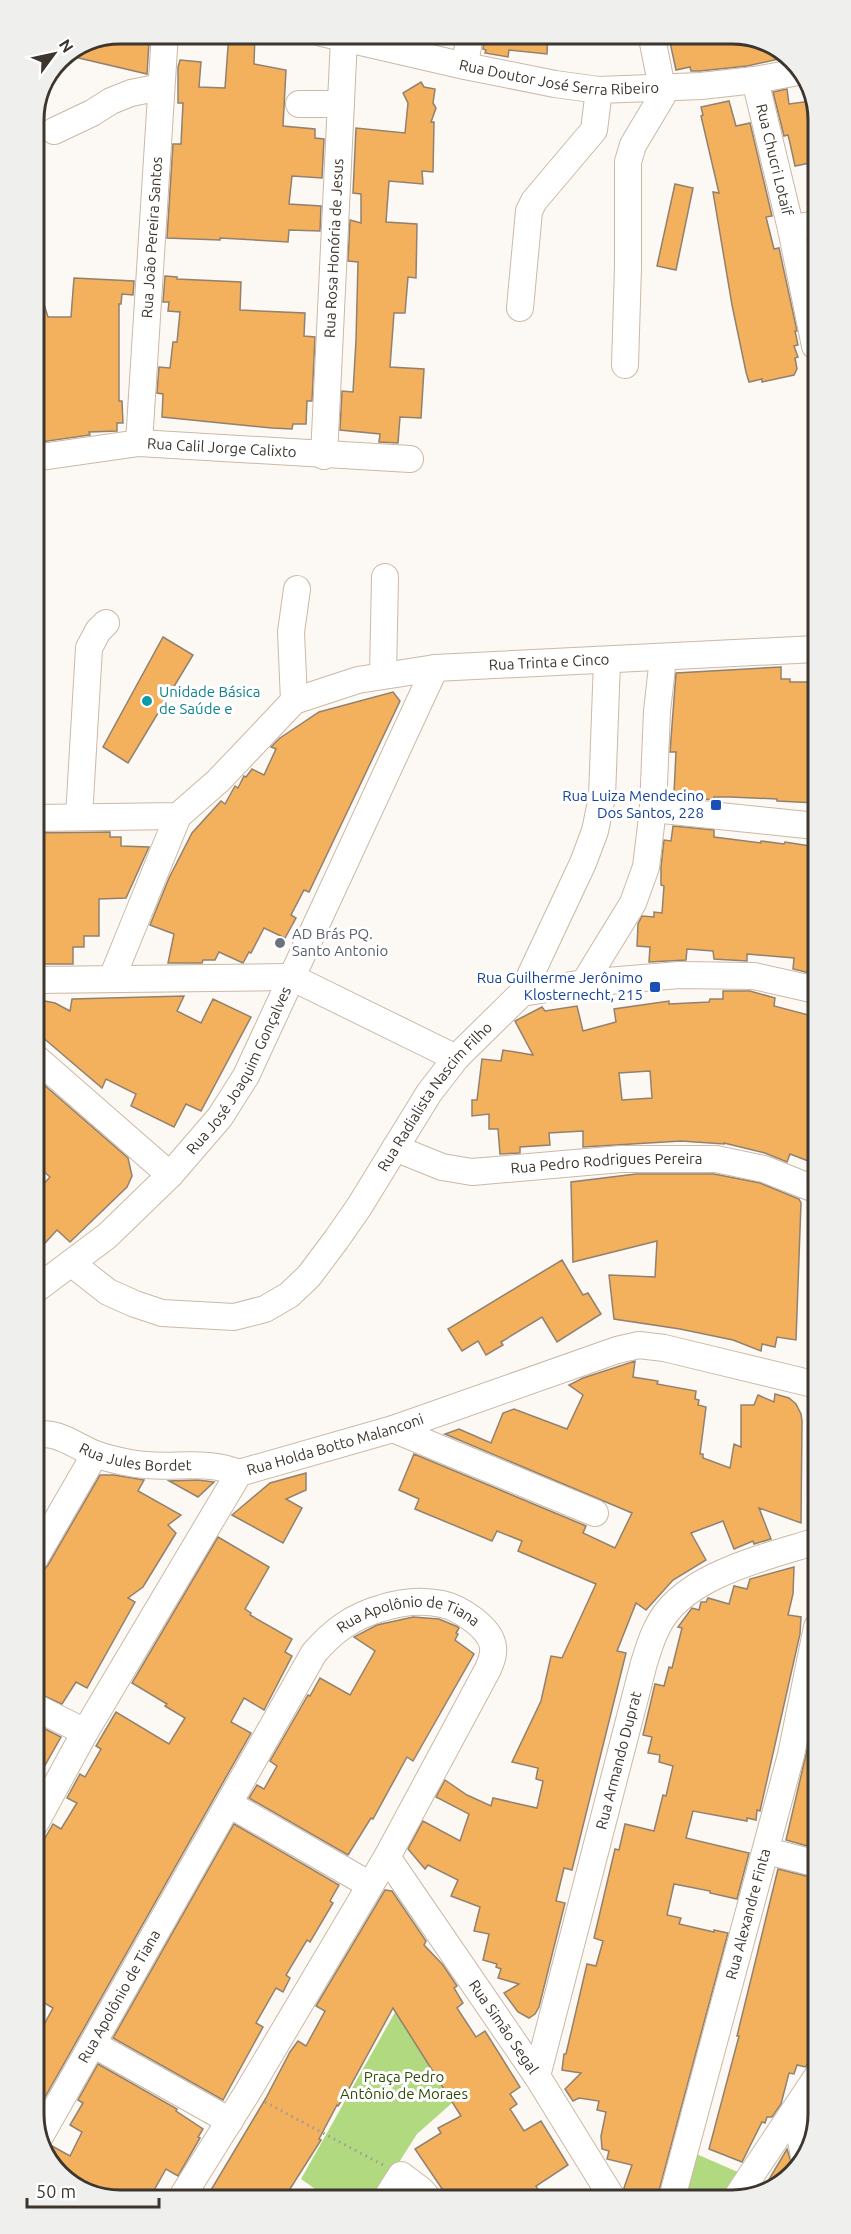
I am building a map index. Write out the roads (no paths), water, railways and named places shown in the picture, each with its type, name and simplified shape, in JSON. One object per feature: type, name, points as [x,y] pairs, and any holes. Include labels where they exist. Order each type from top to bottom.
[{"type":"street","name":"Rua João Pereira Santos","points":[[139,443],[164,43]]},
{"type":"street","name":"Rua Rosa Honória de Jesus","points":[[324,456],[341,104],[334,43]]},
{"type":"street","name":"Rua Doutor José Serra Ribeiro","points":[[366,43],[555,84],[600,90],[665,88],[755,80],[792,73]]},
{"type":"street","points":[[465,66],[468,44]]},
{"type":"street","points":[[625,365],[628,162],[633,145],[665,88],[654,44]]},
{"type":"street","name":"Rua Chucri Lotaif","points":[[755,80],[803,226],[808,276]]},
{"type":"street","points":[[54,131],[111,101],[131,93],[161,87]]},
{"type":"street","points":[[520,308],[529,211],[534,201],[594,130],[600,90]]},
{"type":"street","points":[[299,104],[341,104]]},
{"type":"street","name":"Rua Calil Jorge Calixto","points":[[44,457],[139,443],[324,456],[410,459]]},
{"type":"street","points":[[383,675],[385,577]]},
{"type":"street","points":[[112,978],[178,816],[218,782],[294,701],[291,632],[297,589]]},
{"type":"street","points":[[79,818],[89,648],[98,631],[106,623]]},
{"type":"street","name":"Rua Trinta e Cinco","points":[[294,701],[358,680],[435,668],[808,649]]},
{"type":"street","points":[[584,983],[633,903],[646,867],[653,809],[657,711],[663,658]]},
{"type":"street","name":"Rua Radialista Nascim Filho","points":[[71,1263],[108,1292],[135,1305],[162,1313],[234,1317],[265,1309],[289,1295],[309,1276],[336,1240],[429,1094],[456,1058],[522,993],[583,863],[595,831],[602,797],[607,661]]},
{"type":"street","name":"Rua José Joaquim Gonçalves","points":[[43,1276],[71,1263],[107,1236],[170,1175],[220,1117],[246,1076],[435,668]]},
{"type":"street","points":[[653,809],[808,825]]},
{"type":"street","points":[[44,818],[178,816]]},
{"type":"street","points":[[522,993],[552,990],[584,983],[680,975],[754,976],[808,988]]},
{"type":"street","points":[[44,980],[291,976],[456,1058]]},
{"type":"street","points":[[44,1065],[170,1175]]},
{"type":"street","name":"Rua Pedro Rodrigues Pereira","points":[[395,1148],[442,1167],[472,1172],[500,1172],[621,1159],[716,1159],[764,1169],[808,1186]]},
{"type":"street","name":"Rua Holda Botto Malanconi","points":[[43,1809],[85,1732],[239,1473],[393,1429],[617,1350],[639,1345],[726,1362],[808,1383]]},
{"type":"street","points":[[393,1429],[595,1513]]},
{"type":"street","name":"Rua Jules Bordet","points":[[43,1434],[60,1437],[95,1454],[132,1464],[212,1465],[239,1473]]},
{"type":"street","points":[[43,1544],[95,1454]]},
{"type":"street","name":"Rua Armando Duprat","points":[[537,2076],[644,1663],[657,1626],[675,1602],[700,1584],[740,1566],[808,1544]]},
{"type":"street","name":"Rua Apolônio de Tiana","points":[[45,2128],[314,1653],[331,1634],[349,1621],[382,1608],[416,1602],[444,1604],[468,1616],[484,1628],[493,1644],[493,1656],[387,1857],[247,2093],[186,2190]]},
{"type":"street","name":"Rua Alexandre Finta","points":[[674,2190],[767,1851],[791,1755],[808,1671]]},
{"type":"street","points":[[43,1711],[85,1732]]},
{"type":"street","points":[[229,1804],[370,1885]]},
{"type":"street","points":[[767,1851],[808,1861]]},
{"type":"street","name":"Rua Simão Segal","points":[[387,1857],[537,2076],[607,2190]]},
{"type":"street","points":[[93,2044],[230,2121]]},
{"type":"street","points":[[741,2190],[808,2090]]},
{"type":"street","points":[[795,2110],[802,2143]]},
{"type":"street","points":[[391,2190],[401,2175],[421,2190]]},
{"type":"place","name":"Unidade Básica de Saúde e","points":[[147,701]]},
{"type":"place","name":"Rua Luiza Mendecino Dos Santos, 228","points":[[716,805]]},
{"type":"place","name":"AD Brás PQ. Santo Antonio","points":[[280,943]]},
{"type":"place","name":"Rua Guilherme Jerônimo Klosternecht, 215","points":[[655,987]]},
{"type":"park label","name":"Praça Pedro Antônio de Moraes","points":[[404,2086]]}]
